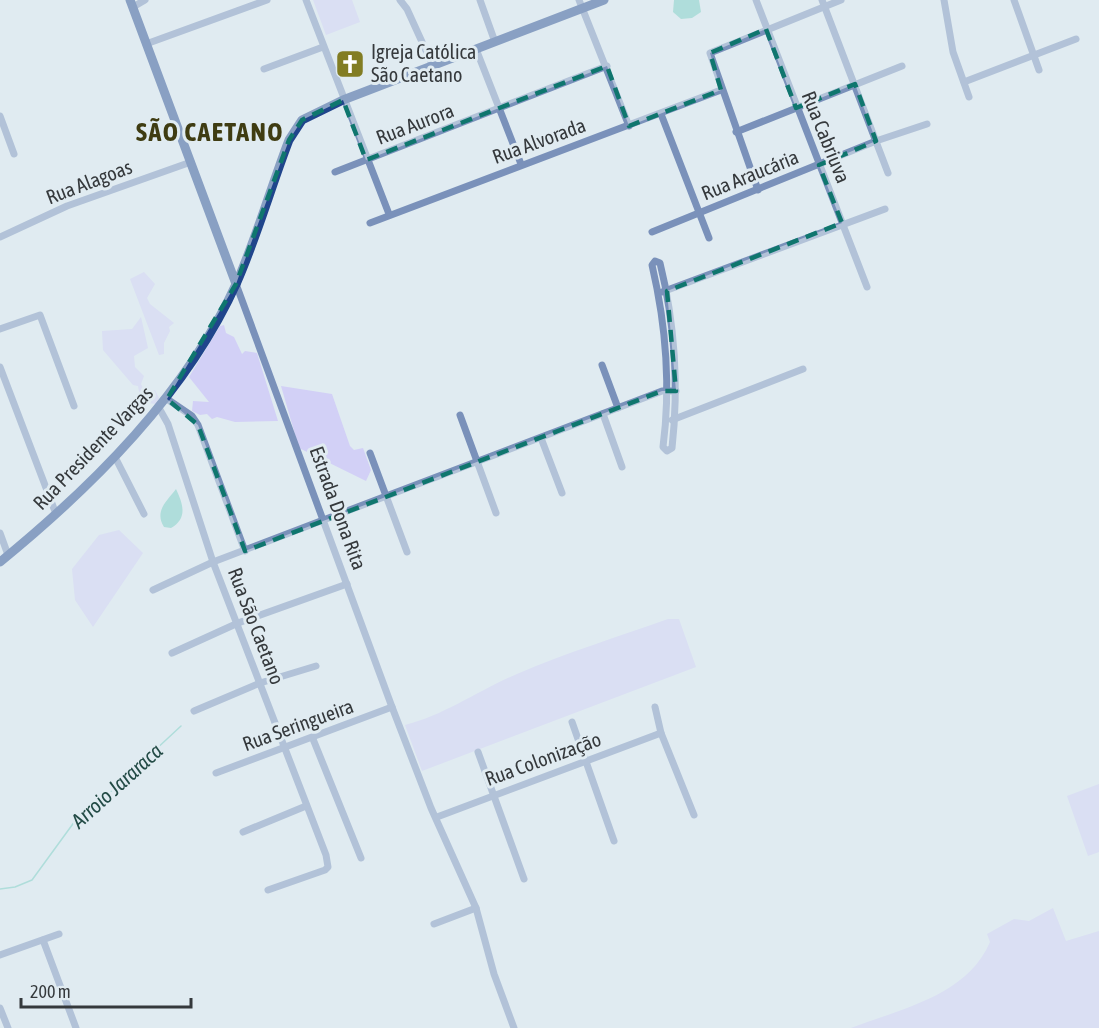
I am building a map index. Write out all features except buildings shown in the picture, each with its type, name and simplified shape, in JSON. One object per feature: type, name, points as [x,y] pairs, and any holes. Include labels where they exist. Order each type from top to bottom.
[{"type":"main road","name":"Rua Presidente Vargas","points":[[0,562],[56,514],[115,457],[166,399],[236,284],[295,129],[302,120],[343,100],[495,42],[584,4],[604,0]]},
{"type":"main road","name":"Estrada Dona Rita","points":[[132,4],[236,284]]},
{"type":"street","points":[[132,4],[144,0]]},
{"type":"street","points":[[146,44],[267,0]]},
{"type":"street","points":[[306,0],[388,214]]},
{"type":"street","points":[[400,0],[407,9],[433,66]]},
{"type":"street","points":[[480,0],[495,42]]},
{"type":"street","name":"Rua Cabriuva","points":[[756,0],[867,287]]},
{"type":"street","points":[[758,190],[710,57],[712,51],[823,4],[841,0]]},
{"type":"street","points":[[944,0],[953,52],[969,97]]},
{"type":"street","points":[[1014,0],[1039,70]]},
{"type":"street","points":[[584,4],[629,126]]},
{"type":"street","points":[[823,4],[888,173]]},
{"type":"street","points":[[964,82],[1076,39]]},
{"type":"street","points":[[264,69],[323,47]]},
{"type":"street","points":[[476,49],[521,164]]},
{"type":"street","name":"Rua Aurora","points":[[335,172],[607,66]]},
{"type":"street","points":[[736,132],[902,66]]},
{"type":"street","name":"Rua Alvorada","points":[[370,223],[388,214],[403,213],[521,164],[629,126],[721,90]]},
{"type":"street","points":[[661,114],[709,238]]},
{"type":"street","points":[[0,116],[14,154]]},
{"type":"street","name":"Rua Araucária","points":[[652,232],[876,141],[927,124]]},
{"type":"street","name":"Rua Alagoas","points":[[0,237],[67,206],[190,162]]},
{"type":"street","points":[[662,292],[842,223],[885,209]]},
{"type":"street","name":"Estrada Dona Rita","points":[[236,284],[392,707],[476,908],[489,956],[514,1028]]},
{"type":"street","points":[[662,292],[674,339],[676,392],[672,448],[667,451],[663,447],[668,391],[662,292]]},
{"type":"street","points":[[0,329],[36,315],[42,318],[74,406]]},
{"type":"street","points":[[602,365],[618,408]]},
{"type":"street","points":[[0,367],[56,514]]},
{"type":"street","points":[[666,420],[675,420],[803,369]]},
{"type":"street","points":[[153,590],[213,562],[324,522],[618,408],[668,391],[676,392]]},
{"type":"street","points":[[166,399],[192,416],[198,424],[245,551]]},
{"type":"street","name":"Rua São Caetano","points":[[159,408],[168,424],[213,562],[326,855],[328,867],[325,870],[268,890]]},
{"type":"street","points":[[603,414],[622,467]]},
{"type":"street","points":[[460,415],[496,513]]},
{"type":"street","points":[[541,438],[562,494]]},
{"type":"street","points":[[370,453],[407,552]]},
{"type":"street","points":[[115,457],[144,514]]},
{"type":"street","points":[[0,533],[8,555]]},
{"type":"street","points":[[172,653],[238,623],[347,584]]},
{"type":"street","points":[[194,711],[260,683],[315,666]]},
{"type":"street","name":"Rua Seringueira","points":[[216,773],[392,707]]},
{"type":"street","points":[[655,707],[661,734],[694,815]]},
{"type":"street","points":[[572,722],[614,841]]},
{"type":"street","name":"Rua Colonização","points":[[437,817],[661,734]]},
{"type":"street","points":[[313,738],[361,858]]},
{"type":"street","points":[[478,752],[524,879]]},
{"type":"street","points":[[243,832],[306,806]]},
{"type":"street","points":[[434,924],[476,908]]},
{"type":"street","points":[[0,955],[59,934]]},
{"type":"street","points":[[43,940],[76,1028]]},
{"type":"street","points":[[0,1008],[2,1020],[8,1028]]},
{"type":"highlighted area","points":[[766,29],[796,108],[855,84],[876,141],[819,165],[842,223],[667,291],[676,391],[662,391],[245,551],[198,425],[167,399],[236,284],[289,140],[302,120],[343,100],[366,160],[607,66],[629,126],[721,90],[710,53]]},
{"type":"shaded area","points":[[313,0],[352,0],[360,22],[326,35]]},
{"type":"shaded area","points":[[674,0],[699,0],[701,12],[692,18],[681,19],[673,12]]},
{"type":"shaded area","points":[[144,272],[155,284],[147,298],[150,304],[174,323],[169,327],[170,331],[164,343],[164,354],[159,355],[130,279]]},
{"type":"shaded area","points":[[141,317],[148,348],[134,356],[135,367],[144,376],[141,384],[145,392],[155,390],[159,398],[156,404],[148,403],[148,396],[140,397],[138,386],[133,385],[103,350],[102,331],[132,329]]},
{"type":"shaded area","points":[[224,325],[226,333],[234,337],[242,354],[245,351],[257,353],[278,421],[235,422],[217,417],[212,419],[207,414],[200,415],[192,411],[193,401],[209,402],[189,377],[220,326]]},
{"type":"shaded area","points":[[281,386],[332,394],[350,446],[354,450],[363,448],[371,470],[366,481],[299,448]]},
{"type":"shaded area","points":[[176,489],[181,500],[182,515],[171,528],[164,527],[160,516],[161,511]]},
{"type":"shaded area","points":[[119,530],[143,553],[93,627],[75,600],[72,569],[99,535]]},
{"type":"shaded area","points":[[668,619],[679,619],[696,667],[422,771],[405,725],[448,709],[535,666]]},
{"type":"shaded area","points":[[1099,784],[1099,852],[1088,856],[1067,796]]},
{"type":"shaded area","points":[[1053,908],[1066,941],[1099,931],[1099,1028],[851,1028],[910,1007],[949,988],[965,976],[979,960],[990,942],[987,934],[1014,919],[1029,921]]},
{"type":"waterway","name":"Arroio Jararaca","points":[[0,889],[15,887],[32,880],[75,821],[142,766],[153,752],[181,726]]},
{"type":"place","name":"Igreja Católica São Caetano","points":[[350,64]]},
{"type":"district","name":"SÃO CAETANO","points":[[210,132]]}]
